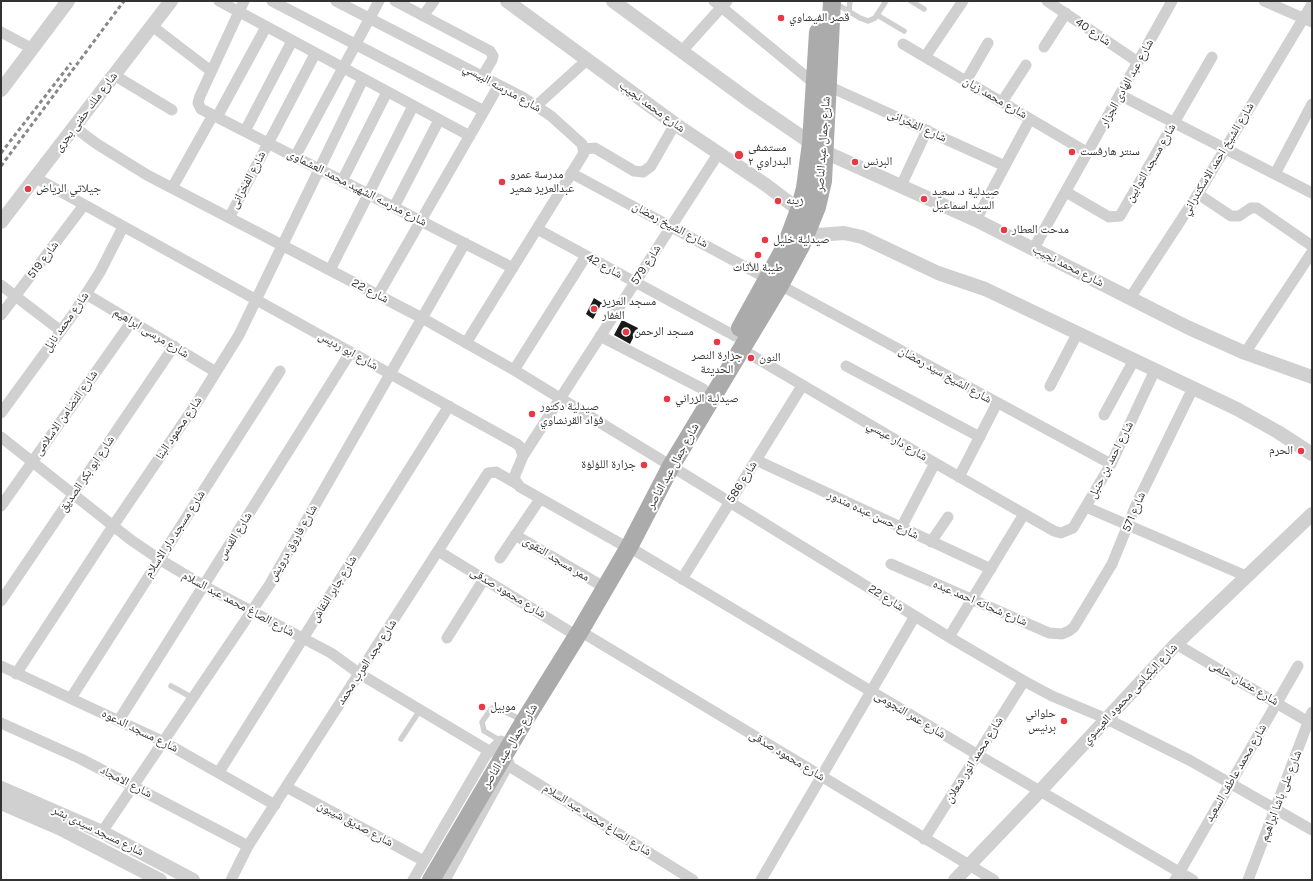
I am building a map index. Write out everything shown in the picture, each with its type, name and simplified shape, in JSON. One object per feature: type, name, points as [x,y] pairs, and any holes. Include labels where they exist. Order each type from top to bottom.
[{"type":"main road","name":"شارع جمال عبد الناصر","points":[[667,464],[774,282],[808,229],[820,194],[818,148],[821,85],[820,1]]},
{"type":"main road","name":"شارع جمال عبد الناصر","points":[[821,85],[832,1]]},
{"type":"main road","name":"شارع جمال عبد الناصر","points":[[774,282],[799,210],[806,180],[818,148]]},
{"type":"main road","name":"شارع جمال عبد الناصر","points":[[432,880],[519,720],[575,632],[625,545],[667,464],[703,389],[738,343]]},
{"type":"main road","name":"شارع جمال عبد الناصر","points":[[575,632],[597,583],[625,545]]},
{"type":"main road","name":"شارع جمال عبد الناصر","points":[[422,880],[500,755]]},
{"type":"street","points":[[1,90],[68,1]]},
{"type":"street","name":"شارع ملك حفنى بحرى","points":[[1,222],[171,1]]},
{"type":"street","points":[[219,1],[266,28],[470,136]]},
{"type":"street","points":[[152,26],[212,71],[244,1]]},
{"type":"street","points":[[272,1],[356,43],[484,111]]},
{"type":"street","name":"شارع مدرسه البيسي","points":[[336,1],[499,85],[536,106],[570,132],[584,148]]},
{"type":"street","points":[[295,157],[378,1]]},
{"type":"street","points":[[423,16],[434,1]]},
{"type":"street","name":"شارع محمد نجيب","points":[[507,1],[675,124],[718,154],[761,181],[799,210]]},
{"type":"street","points":[[925,57],[963,1]]},
{"type":"street","name":"شارع 40","points":[[1047,1],[1138,62]]},
{"type":"street","name":"شارع عبد الهادى الجزار","points":[[1034,248],[1172,1]]},
{"type":"street","points":[[1264,1],[1307,20]]},
{"type":"street","points":[[403,3],[423,16],[490,51],[493,58],[482,77]]},
{"type":"street","name":"شارع محمد نجيب","points":[[619,3],[682,51],[818,148],[1034,248],[1187,327],[1245,353],[1312,377]]},
{"type":"street","points":[[682,51],[721,3]]},
{"type":"street","name":"شارع الفخرانى","points":[[721,3],[821,85],[928,130],[1006,166]]},
{"type":"street","name":"شارع الشيخ احمد الاسكندراني","points":[[1130,298],[1198,194],[1225,148],[1307,20],[1312,4]]},
{"type":"street","points":[[1044,47],[1066,13]]},
{"type":"street","points":[[172,188],[266,28]]},
{"type":"street","points":[[1,32],[32,49]]},
{"type":"street","points":[[245,131],[292,41]]},
{"type":"street","points":[[966,81],[988,43]]},
{"type":"street","name":"شارع محمد زيان","points":[[903,44],[1088,153]]},
{"type":"street","name":"شارع الفخرانى","points":[[229,218],[315,54]]},
{"type":"street","name":"شارع مسجد التوابين","points":[[1066,192],[1109,217],[1120,216],[1212,56]]},
{"type":"street","points":[[536,106],[588,59]]},
{"type":"street","points":[[1002,102],[1026,65]]},
{"type":"street","name":"شارع مدرسه الشهيد محمد العشماوى","points":[[212,71],[198,99],[201,109],[513,268]]},
{"type":"street","points":[[114,75],[172,110]]},
{"type":"street","name":"شارع محمود البنا","points":[[16,674],[239,335],[255,299],[363,79]]},
{"type":"street","points":[[378,295],[499,85]]},
{"type":"street","points":[[342,180],[387,92]]},
{"type":"street","points":[[1120,95],[1312,193]]},
{"type":"street","points":[[1275,174],[1312,104]]},
{"type":"street","points":[[330,270],[413,106]]},
{"type":"street","points":[[976,220],[1030,119]]},
{"type":"street","points":[[394,207],[439,120]]},
{"type":"street","points":[[466,343],[584,153],[584,148],[595,148],[634,170],[643,172],[651,166],[675,124]]},
{"type":"street","name":"شارع 22","points":[[74,127],[122,160],[172,188],[422,318],[514,370],[949,638],[1024,681],[1052,696],[1107,719],[1230,781],[1312,830]]},
{"type":"street","points":[[900,186],[928,130]]},
{"type":"street","name":"شارع 579","points":[[523,456],[718,154]]},
{"type":"street","name":"شارع الشيخ رمضان","points":[[571,173],[774,282]]},
{"type":"street","name":"شارع ابو رديس","points":[[36,178],[517,444],[523,456]]},
{"type":"street","points":[[1198,194],[1231,216],[1239,216],[1251,208],[1257,208],[1312,246]]},
{"type":"street","name":"شارع 519","points":[[1,315],[84,205]]},
{"type":"street","name":"شارع محمد نايل","points":[[1,413],[86,294],[123,227]]},
{"type":"street","name":"شارع 42","points":[[537,229],[635,283],[738,343]]},
{"type":"street","points":[[808,229],[818,234],[844,233],[862,237],[938,273],[985,290],[1238,409],[1312,454]]},
{"type":"street","name":"شارع فاروق درويش","points":[[106,833],[133,786],[252,611],[465,243]]},
{"type":"street","points":[[1245,353],[1312,252]]},
{"type":"street","points":[[514,370],[586,256]]},
{"type":"street","name":"شارع الشيخ سيد رمضان","points":[[774,282],[1111,464]]},
{"type":"street","points":[[1,285],[61,331]]},
{"type":"street","name":"شارع مرسى ابراهيم","points":[[86,294],[216,372]]},
{"type":"street","name":"شارع التضامن الاسلامى","points":[[1,506],[132,321]]},
{"type":"street","points":[[1050,386],[1077,334]]},
{"type":"street","points":[[600,336],[703,389]]},
{"type":"street","name":"شارع دار عيسي","points":[[738,343],[802,386],[1054,531]]},
{"type":"street","name":"شارع ابو بكر الصديق","points":[[2,597],[174,346]]},
{"type":"street","name":"شارع القدس","points":[[119,720],[350,353]]},
{"type":"street","points":[[1104,415],[1134,360]]},
{"type":"street","points":[[846,366],[980,438]]},
{"type":"street","name":"شارع مسجد دار الاسلام","points":[[71,698],[280,370]]},
{"type":"street","name":"شارع احمد بن حنبل","points":[[1054,531],[1061,533],[1073,528],[1111,464],[1155,370]]},
{"type":"street","name":"شارع 586","points":[[682,579],[802,386]]},
{"type":"street","name":"شارع 571","points":[[1069,631],[1074,627],[1117,554],[1128,525],[1193,388]]},
{"type":"street","points":[[959,477],[997,403]]},
{"type":"street","name":"شارع جابر النقاش","points":[[219,772],[449,406]]},
{"type":"street","name":"شارع الصاغ محمد عبد السلام","points":[[1,437],[113,526],[159,559],[204,586],[331,653],[360,674],[500,755],[693,880]]},
{"type":"street","points":[[523,456],[516,470],[517,484],[540,499],[625,545]]},
{"type":"street","name":"شارع حسن عبده مندور","points":[[756,460],[991,569]]},
{"type":"street","points":[[901,528],[935,463]]},
{"type":"street","name":"شارع مجد العرب محمد","points":[[231,880],[248,846],[488,473],[496,472],[517,484]]},
{"type":"street","points":[[500,558],[540,499]]},
{"type":"street","points":[[1086,507],[1246,576]]},
{"type":"street","points":[[949,638],[1024,514]]},
{"type":"street","name":"شارع البكباشى محمود العيسوي","points":[[955,880],[1040,791],[1176,644],[1312,514]]},
{"type":"street","points":[[931,542],[948,517]]},
{"type":"street","name":"ممر مسجد التقوى","points":[[515,535],[597,583]]},
{"type":"street","name":"شارع عمر النجومى","points":[[625,545],[1040,791],[1178,876],[1193,880]]},
{"type":"street","name":"شارع محمود صدقى","points":[[438,551],[994,880]]},
{"type":"street","name":"شارع شحاته احمد عبده","points":[[891,564],[1049,633],[1062,634],[1069,631]]},
{"type":"street","points":[[447,638],[484,579]]},
{"type":"street","points":[[761,880],[915,616]]},
{"type":"street","name":"شارع عثمان حلمى","points":[[1176,644],[1277,702],[1311,719]]},
{"type":"street","name":"شارع مسجد الدعوه","points":[[1,666],[164,742],[219,772],[274,805]]},
{"type":"street","name":"شارع محمد عاطف السعيد","points":[[1178,876],[1230,781],[1298,666]]},
{"type":"street","name":"شارع محمد انور شعلان","points":[[924,839],[1024,681]]},
{"type":"street","name":"شارع على باشا ابراهيم","points":[[1248,880],[1311,719]]},
{"type":"street","points":[[413,880],[424,861],[500,755],[520,744],[519,720]]},
{"type":"street","name":"شارع الامجاد","points":[[1,723],[133,786],[248,846]]},
{"type":"street","points":[[458,880],[446,877],[500,755]]},
{"type":"street","name":"شارع صديق شيبون","points":[[286,787],[424,861]]},
{"type":"street","name":"شارع مسجد سيدى بشر","points":[[1,788],[106,833],[193,880]]},
{"type":"street","name":"شارع مسجد سيدى بشر","points":[[1,803],[103,849],[160,880]]},
{"type":"street","points":[[103,849],[106,833]]},
{"type":"lane","points":[[832,1],[868,21],[877,15],[886,1]]},
{"type":"lane","points":[[849,11],[850,1]]},
{"type":"lane","points":[[911,1],[924,9]]},
{"type":"lane","points":[[877,15],[904,31]]},
{"type":"lane","points":[[171,686],[193,698]]},
{"type":"lane","points":[[500,755],[484,731],[482,722],[491,709],[495,707],[519,720]]},
{"type":"lane","points":[[402,739],[420,710]]},
{"type":"building","name":"مسجد العزيز الغفار","points":[[594,298],[602,303],[593,319],[586,314]]},
{"type":"building","name":"مسجد الرحمن","points":[[622,320],[638,328],[630,344],[614,335]]},
{"type":"railway","points":[[1,166],[124,1]]},
{"type":"railway","points":[[1,153],[71,63]]},
{"type":"place","name":"قصر الفيشاوي","points":[[781,18]]},
{"type":"place","name":"سنتر هارفست","points":[[1072,152]]},
{"type":"place","name":"مستشفى البدراوي ٢","points":[[739,155]]},
{"type":"place","name":"البرنس","points":[[855,162]]},
{"type":"place","name":"مدرسة عمرو عبدالعزيز شعير","points":[[502,182]]},
{"type":"place","name":"جيلاتي الرياض","points":[[28,189]]},
{"type":"place","name":"صيدلية د. سعيد السيد اسماعيل","points":[[924,199]]},
{"type":"place","name":"زينه","points":[[778,201]]},
{"type":"place","name":"مدحت العطار","points":[[1004,230]]},
{"type":"place","name":"صيدلية خليل","points":[[765,240]]},
{"type":"place","name":"طيبة للأثاث","points":[[758,255]]},
{"type":"place","name":"مسجد العزيز الغفار","points":[[594,309]]},
{"type":"place","name":"مسجد الرحمن","points":[[626,332]]},
{"type":"place","name":"جزارة النصر الحديثة","points":[[717,342]]},
{"type":"place","name":"النون","points":[[751,358]]},
{"type":"place","name":"صيدلية الزراني","points":[[667,399]]},
{"type":"place","name":"صيدلية دكتور فؤاد القرنشاوي","points":[[532,414]]},
{"type":"place","name":"الحرم","points":[[1301,451]]},
{"type":"place","name":"جزارة اللؤلؤة","points":[[644,465]]},
{"type":"place","name":"موبيل","points":[[482,707]]},
{"type":"place","name":"حلواني برنيس","points":[[1064,721]]}]
